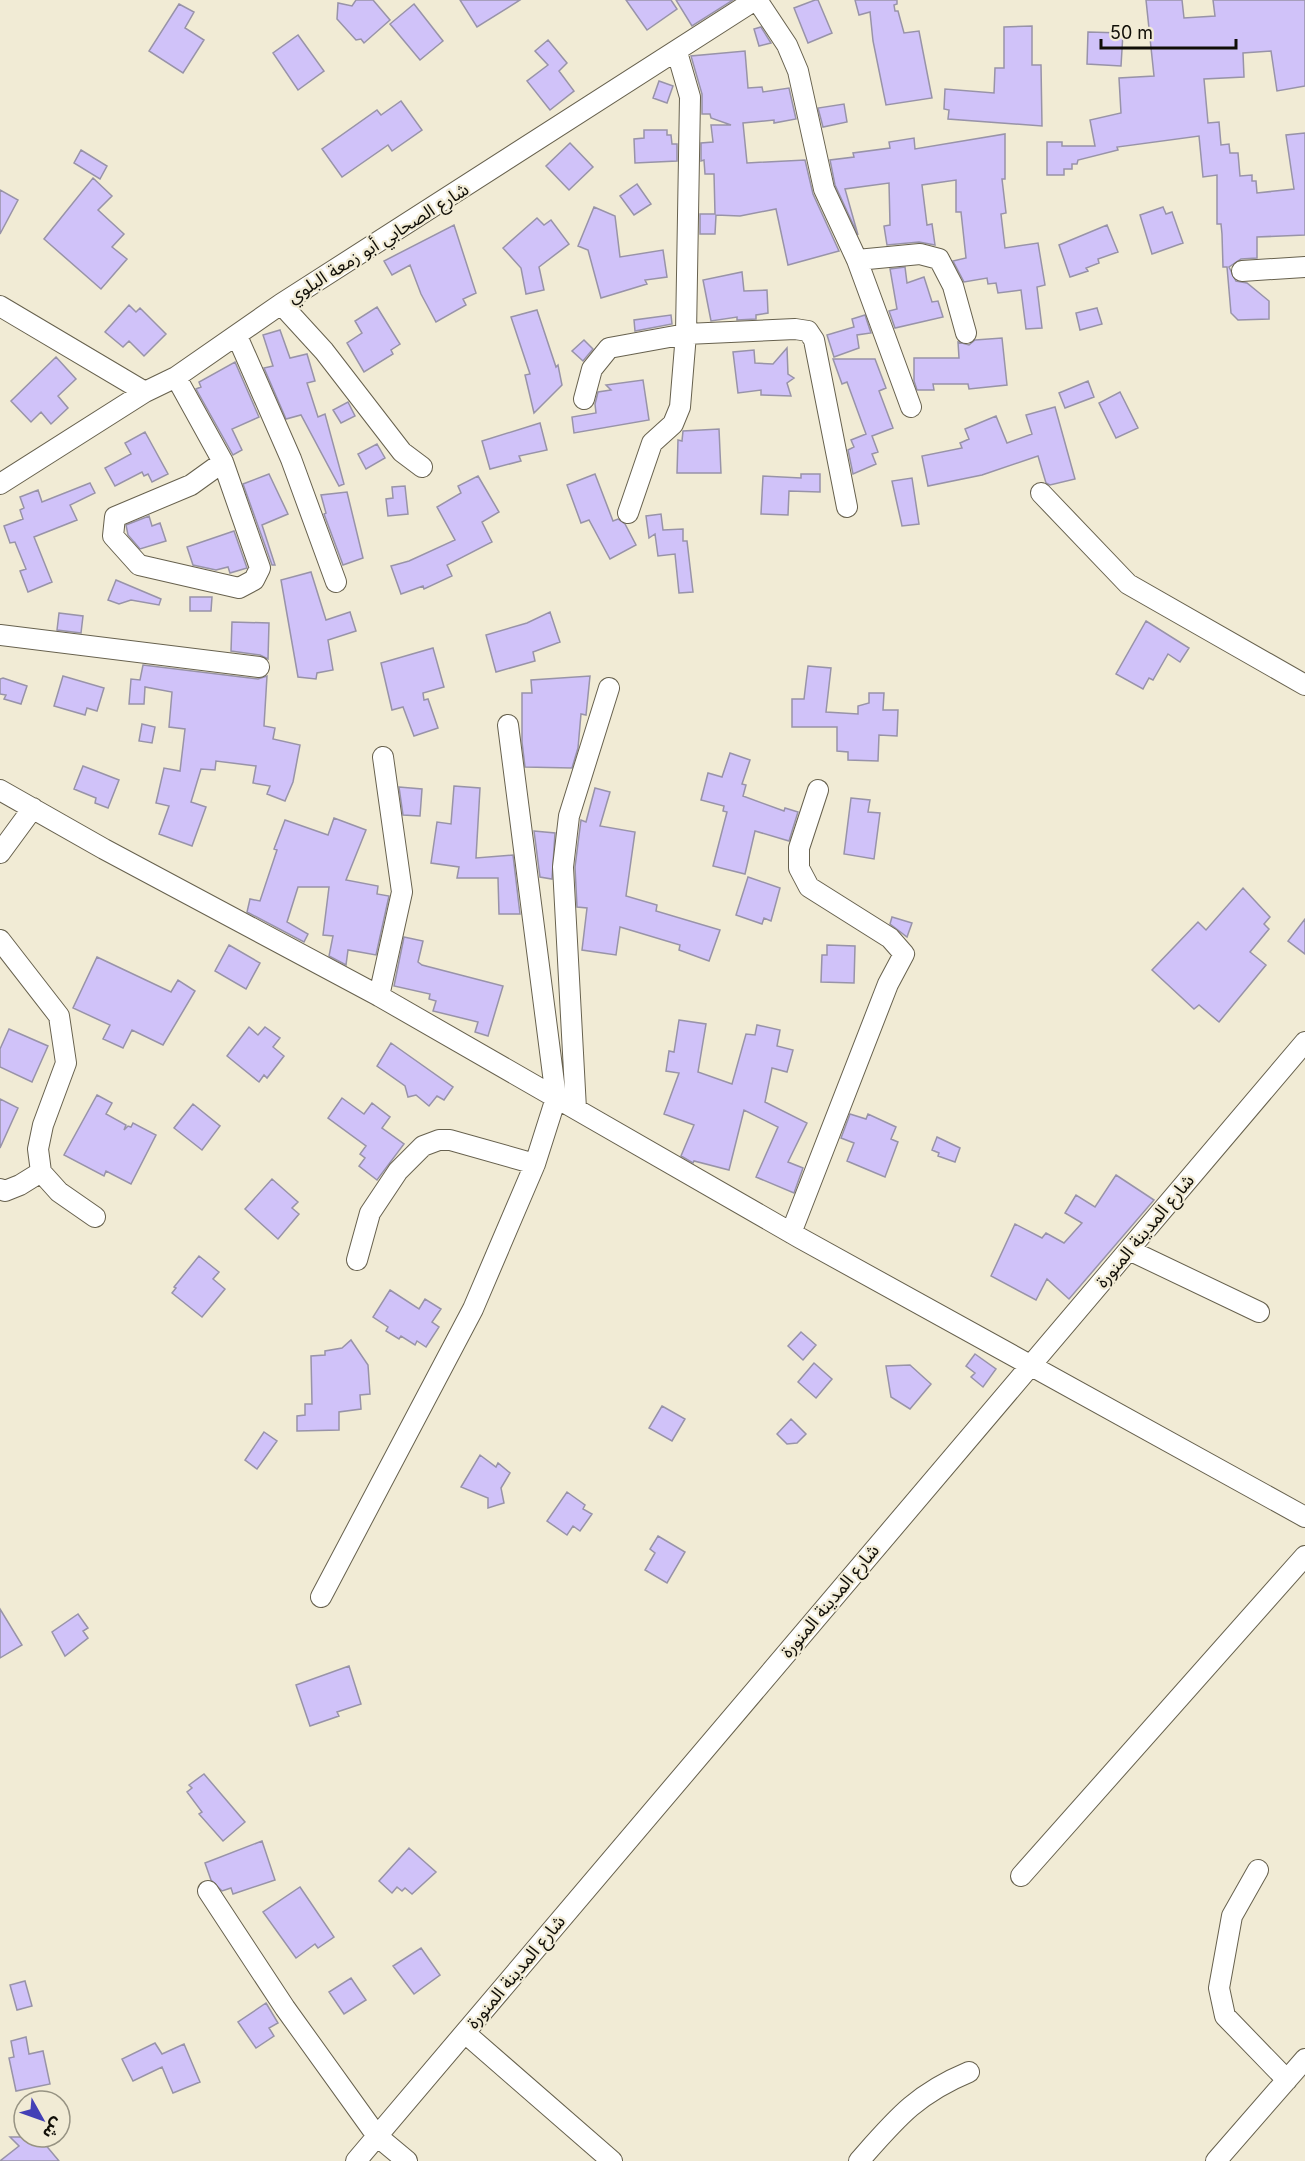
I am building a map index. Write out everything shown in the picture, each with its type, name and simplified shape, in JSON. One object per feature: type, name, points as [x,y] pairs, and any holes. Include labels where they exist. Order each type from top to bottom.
[{"type":"street","name":"شارع الصحابي أبو زمعة البلوي","points":[[0,484],[145,392],[176,376],[281,304],[756,0]]},
{"type":"street","points":[[756,0],[787,45],[798,71],[824,189],[857,260],[911,407]]},
{"type":"street","points":[[628,513],[652,443],[673,424],[680,407],[686,334],[690,97],[677,52]]},
{"type":"street","points":[[857,260],[920,254],[939,260],[952,286],[966,333]]},
{"type":"street","points":[[1242,271],[1305,267]]},
{"type":"street","points":[[281,304],[324,351],[402,452],[422,467]]},
{"type":"street","points":[[0,306],[145,392]]},
{"type":"street","points":[[584,399],[592,369],[609,348],[686,334],[795,329],[808,331],[814,340],[847,507]]},
{"type":"street","points":[[237,336],[291,459],[336,582]]},
{"type":"street","points":[[176,376],[223,462],[260,568],[254,580],[239,588],[138,565],[113,536],[115,517],[191,485],[223,462]]},
{"type":"street","points":[[1041,493],[1128,584],[1305,685]]},
{"type":"street","points":[[0,635],[259,667]]},
{"type":"street","points":[[576,1109],[563,867],[568,816],[609,688]]},
{"type":"street","points":[[321,1596],[473,1309],[535,1164],[556,1098],[508,725]]},
{"type":"street","points":[[379,996],[402,892],[383,758]]},
{"type":"street","points":[[0,790],[379,996],[791,1233],[1305,1517]]},
{"type":"street","points":[[791,1233],[888,984],[904,954],[890,938],[809,887],[799,868],[799,848],[818,790]]},
{"type":"street","points":[[0,853],[33,808]]},
{"type":"street","points":[[0,940],[59,1016],[66,1063],[43,1125],[38,1149],[41,1172],[59,1192],[95,1217]]},
{"type":"street","name":"شارع المدينة المنورة","points":[[356,2161],[1305,1042]]},
{"type":"street","points":[[357,1260],[370,1213],[398,1171],[423,1146],[439,1140],[450,1140],[535,1164]]},
{"type":"street","points":[[0,1189],[5,1191],[20,1185],[41,1172]]},
{"type":"street","points":[[1129,1250],[1259,1312]]},
{"type":"street","points":[[1021,1876],[1305,1556]]},
{"type":"street","points":[[1258,1870],[1232,1916],[1219,1988],[1225,2016],[1287,2080]]},
{"type":"street","points":[[208,1891],[285,2008],[377,2136],[407,2161]]},
{"type":"street","points":[[465,2033],[612,2161]]},
{"type":"street","points":[[1216,2161],[1305,2059]]},
{"type":"street","points":[[859,2161],[915,2101],[943,2082],[969,2072]]},
{"type":"building","points":[[356,0],[373,0],[390,20],[364,43],[361,39],[356,40],[337,19],[338,3],[352,6]]},
{"type":"building","points":[[460,0],[520,0],[477,27]]},
{"type":"building","points":[[626,0],[671,0],[677,9],[647,30]]},
{"type":"building","points":[[676,0],[733,0],[692,26]]},
{"type":"building","points":[[818,0],[832,33],[808,43],[794,8]]},
{"type":"building","points":[[855,0],[897,0],[897,4],[894,5],[895,11],[898,11],[904,33],[919,31],[932,98],[886,105],[873,41],[870,12],[859,15]]},
{"type":"building","points":[[1146,0],[1182,0],[1184,18],[1215,16],[1213,0],[1305,0],[1305,86],[1277,91],[1271,51],[1243,53],[1244,77],[1204,79],[1208,123],[1219,122],[1221,145],[1229,144],[1230,153],[1238,153],[1240,176],[1252,175],[1252,181],[1256,181],[1257,193],[1294,189],[1286,135],[1305,133],[1305,235],[1257,237],[1257,258],[1241,259],[1229,267],[1236,281],[1247,283],[1269,301],[1269,319],[1238,320],[1231,313],[1227,267],[1223,267],[1221,224],[1217,224],[1217,175],[1203,177],[1199,136],[1117,147],[1118,150],[1078,160],[1077,164],[1072,164],[1072,169],[1064,169],[1064,175],[1047,175],[1047,142],[1062,142],[1062,146],[1095,146],[1090,120],[1121,113],[1119,78],[1154,76]]},
{"type":"building","points":[[179,4],[194,12],[185,28],[204,40],[183,73],[149,51]]},
{"type":"building","points":[[414,4],[443,41],[420,60],[390,24]]},
{"type":"building","points":[[1032,26],[1032,65],[1041,65],[1042,126],[948,119],[949,110],[944,109],[945,89],[994,93],[995,68],[1004,68],[1004,27]]},
{"type":"building","points":[[761,27],[771,43],[759,46],[754,29]]},
{"type":"building","points":[[1088,32],[1123,33],[1121,66],[1087,64]]},
{"type":"building","points":[[298,35],[324,71],[298,90],[273,53]]},
{"type":"building","points":[[548,40],[567,63],[559,71],[574,91],[550,110],[527,81],[548,65],[535,51]]},
{"type":"building","points":[[745,51],[748,88],[762,87],[763,92],[789,88],[796,119],[774,123],[774,120],[743,123],[747,163],[805,160],[813,194],[839,251],[788,265],[776,209],[740,216],[716,215],[715,234],[700,234],[700,214],[715,214],[714,174],[705,174],[704,160],[701,161],[701,143],[713,142],[711,125],[731,125],[711,118],[710,114],[702,114],[702,94],[691,56]]},
{"type":"building","points":[[659,81],[673,86],[667,103],[653,98]]},
{"type":"building","points":[[401,101],[422,130],[392,151],[388,145],[342,177],[322,149],[377,110],[381,115]]},
{"type":"building","points":[[844,104],[847,122],[823,127],[818,108]]},
{"type":"building","points":[[644,130],[667,130],[667,135],[671,135],[672,144],[677,144],[677,161],[635,163],[634,139],[644,138]]},
{"type":"building","points":[[1005,134],[1005,179],[1002,179],[1006,213],[1001,214],[1005,248],[1038,243],[1045,285],[1037,287],[1042,328],[1026,329],[1021,290],[998,293],[996,283],[988,284],[987,278],[964,282],[953,261],[966,258],[961,212],[956,212],[956,180],[922,185],[927,225],[932,224],[935,245],[919,242],[887,245],[884,226],[890,225],[889,183],[845,189],[858,235],[835,185],[830,160],[854,157],[853,153],[890,148],[889,142],[914,138],[915,149]]},
{"type":"building","points":[[570,143],[593,167],[569,190],[546,166]]},
{"type":"building","points":[[81,150],[107,166],[100,179],[74,163]]},
{"type":"building","points":[[93,178],[112,196],[98,210],[124,234],[112,247],[127,259],[101,289],[44,239]]},
{"type":"building","points":[[637,184],[651,204],[634,215],[620,196]]},
{"type":"building","points":[[0,190],[18,200],[0,234]]},
{"type":"building","points":[[594,207],[615,216],[620,257],[663,250],[667,277],[645,280],[647,284],[601,298],[588,250],[578,246]]},
{"type":"building","points":[[1163,207],[1166,214],[1172,212],[1183,243],[1152,254],[1140,215]]},
{"type":"building","points":[[537,218],[544,225],[551,220],[569,244],[539,267],[544,290],[526,294],[521,268],[503,248]]},
{"type":"building","points":[[454,225],[476,293],[463,299],[466,305],[436,322],[421,294],[410,265],[392,275],[384,261]]},
{"type":"building","points":[[1107,225],[1118,252],[1098,259],[1099,263],[1086,268],[1088,271],[1070,277],[1059,245]]},
{"type":"building","points":[[905,267],[907,283],[924,277],[932,302],[938,301],[943,317],[895,328],[889,311],[897,309],[890,269]]},
{"type":"building","points":[[742,272],[744,291],[767,290],[768,313],[756,315],[756,319],[737,320],[737,317],[711,321],[703,280]]},
{"type":"building","points":[[129,305],[136,312],[140,308],[166,334],[144,356],[129,341],[123,347],[105,332]]},
{"type":"building","points":[[377,307],[400,344],[391,350],[393,354],[364,372],[347,343],[362,333],[355,321]]},
{"type":"building","points":[[1097,308],[1102,324],[1080,330],[1076,313]]},
{"type":"building","points":[[537,310],[556,367],[558,365],[562,385],[534,413],[525,375],[530,374],[511,317]]},
{"type":"building","points":[[671,315],[672,324],[635,331],[634,320]]},
{"type":"building","points":[[865,315],[871,333],[857,335],[859,348],[834,357],[827,335],[854,327],[852,319]]},
{"type":"building","points":[[280,330],[290,358],[307,354],[315,381],[307,383],[318,417],[325,414],[344,484],[339,486],[301,415],[286,419],[264,368],[273,366],[263,335]]},
{"type":"building","points":[[1002,338],[1007,385],[969,389],[968,384],[933,384],[934,390],[917,390],[914,381],[914,358],[959,358],[958,342],[969,345],[975,340]]},
{"type":"building","points":[[584,340],[593,349],[583,361],[572,351]]},
{"type":"building","points":[[787,348],[788,374],[794,378],[787,383],[791,396],[761,395],[761,390],[738,393],[733,352],[754,350],[755,363],[773,364]]},
{"type":"building","points":[[56,357],[76,379],[58,396],[68,408],[51,424],[41,412],[31,422],[11,401]]},
{"type":"building","points":[[833,359],[875,359],[886,388],[879,391],[893,428],[872,436],[878,452],[872,454],[876,464],[853,474],[848,450],[854,447],[851,440],[866,434],[847,382],[842,384]]},
{"type":"building","points":[[235,362],[259,417],[232,429],[242,450],[233,455],[196,389],[201,387],[199,382]]},
{"type":"building","points":[[643,380],[649,420],[574,433],[572,417],[596,413],[595,404],[598,392],[611,390],[606,385]]},
{"type":"building","points":[[1088,381],[1094,397],[1065,408],[1059,393]]},
{"type":"building","points":[[1120,392],[1138,428],[1116,438],[1099,403]]},
{"type":"building","points":[[348,402],[355,416],[341,423],[333,410]]},
{"type":"building","points":[[1055,407],[1075,479],[1050,485],[1046,483],[1038,456],[982,475],[928,486],[922,456],[962,448],[960,443],[969,439],[965,429],[996,416],[1007,443],[1032,434],[1026,415]]},
{"type":"building","points":[[540,423],[547,450],[519,456],[521,461],[490,469],[482,441]]},
{"type":"building","points":[[719,429],[721,473],[677,473],[678,440],[682,441],[683,431]]},
{"type":"building","points":[[145,432],[168,474],[152,482],[148,474],[144,476],[142,472],[115,486],[105,468],[131,454],[125,443]]},
{"type":"building","points":[[377,444],[385,458],[366,469],[358,454]]},
{"type":"building","points":[[269,474],[288,514],[262,525],[275,565],[272,565],[243,484]]},
{"type":"building","points":[[595,474],[613,521],[618,519],[625,524],[636,545],[610,559],[589,520],[581,523],[567,485]]},
{"type":"building","points":[[801,474],[820,474],[820,492],[789,491],[788,515],[761,514],[763,476],[801,478]]},
{"type":"building","points":[[478,476],[499,512],[482,522],[492,542],[447,565],[452,576],[424,589],[423,586],[401,594],[391,566],[409,561],[455,540],[437,507],[461,493],[458,486]]},
{"type":"building","points":[[912,478],[919,524],[902,526],[892,481]]},
{"type":"building","points":[[90,483],[95,493],[70,505],[77,520],[34,537],[52,582],[28,592],[20,571],[26,569],[15,542],[10,543],[4,526],[23,519],[20,510],[24,508],[20,497],[38,490],[42,502]]},
{"type":"building","points":[[405,486],[408,514],[388,516],[386,499],[393,498],[392,487]]},
{"type":"building","points":[[347,492],[363,558],[343,565],[324,514],[326,513],[321,495]]},
{"type":"building","points":[[661,514],[663,530],[683,529],[683,541],[687,541],[693,592],[679,593],[675,554],[658,556],[655,534],[649,538],[646,516]]},
{"type":"building","points":[[149,516],[152,526],[160,523],[166,541],[140,549],[128,535],[126,525]]},
{"type":"building","points":[[234,531],[247,568],[230,573],[228,567],[216,570],[193,565],[187,547]]},
{"type":"building","points":[[311,572],[326,620],[350,612],[356,631],[328,640],[333,670],[317,673],[316,679],[298,677],[281,580]]},
{"type":"building","points":[[116,580],[161,599],[159,605],[131,600],[119,604],[108,600]]},
{"type":"building","points":[[190,597],[212,597],[211,611],[190,611]]},
{"type":"building","points":[[550,612],[560,642],[533,652],[535,661],[496,672],[486,635],[527,623]]},
{"type":"building","points":[[59,613],[83,616],[81,633],[57,630]]},
{"type":"building","points":[[1146,621],[1189,648],[1180,662],[1168,654],[1153,680],[1149,678],[1143,689],[1116,674]]},
{"type":"building","points":[[232,622],[269,623],[268,659],[260,655],[231,651]]},
{"type":"building","points":[[433,648],[444,687],[423,693],[424,700],[428,699],[438,728],[414,736],[403,707],[392,710],[381,663]]},
{"type":"building","points":[[143,665],[258,679],[267,676],[264,726],[275,728],[273,739],[300,745],[293,782],[285,801],[267,794],[270,786],[253,783],[256,766],[216,761],[215,770],[201,769],[191,802],[206,807],[192,846],[159,834],[169,806],[156,803],[164,768],[180,771],[185,729],[169,727],[172,692],[145,687],[144,704],[129,704],[131,679],[140,680]]},
{"type":"building","points":[[808,666],[831,668],[826,712],[858,714],[858,706],[869,703],[869,693],[884,693],[883,710],[898,710],[897,736],[879,735],[878,761],[848,760],[848,752],[837,751],[837,727],[792,727],[792,699],[804,699]]},
{"type":"building","points":[[63,676],[104,688],[97,711],[87,708],[85,715],[54,706]]},
{"type":"building","points":[[590,676],[586,715],[581,714],[578,748],[572,768],[525,767],[522,742],[522,693],[532,693],[531,680]]},
{"type":"building","points":[[0,679],[27,686],[21,704],[4,699],[6,695],[0,694]]},
{"type":"building","points":[[142,724],[155,727],[152,743],[139,741]]},
{"type":"building","points":[[730,753],[750,760],[742,784],[746,785],[743,796],[784,811],[785,808],[798,812],[789,841],[755,831],[745,874],[713,866],[727,812],[723,811],[724,806],[701,800],[708,773],[722,777]]},
{"type":"building","points":[[83,766],[119,780],[108,808],[95,803],[96,798],[74,789]]},
{"type":"building","points":[[454,786],[480,788],[476,858],[513,855],[520,914],[499,914],[498,878],[457,878],[459,867],[431,863],[437,822],[451,824]]},
{"type":"building","points":[[399,787],[422,789],[420,816],[403,815]]},
{"type":"building","points":[[595,788],[610,792],[600,826],[635,832],[626,896],[657,905],[656,911],[720,930],[709,961],[679,950],[680,945],[620,927],[616,955],[582,950],[587,908],[577,907],[575,867],[581,820],[586,822]]},
{"type":"building","points":[[851,798],[870,800],[868,812],[880,813],[874,859],[844,854]]},
{"type":"building","points":[[334,818],[366,830],[346,880],[378,886],[377,894],[389,896],[376,955],[348,950],[346,965],[329,956],[333,936],[323,935],[329,887],[298,887],[287,922],[308,934],[304,942],[247,912],[250,899],[260,901],[277,850],[274,849],[285,820],[328,835]]},
{"type":"building","points":[[534,831],[555,833],[552,879],[540,877]]},
{"type":"building","points":[[748,877],[780,888],[771,921],[764,918],[762,924],[736,915]]},
{"type":"building","points":[[1243,888],[1270,917],[1264,924],[1269,929],[1250,952],[1266,965],[1219,1022],[1199,1005],[1194,1009],[1152,970],[1198,922],[1206,930]]},
{"type":"building","points":[[892,917],[912,923],[907,937],[890,924]]},
{"type":"building","points":[[1305,919],[1305,954],[1288,941]]},
{"type":"building","points":[[404,937],[423,941],[418,962],[422,965],[503,986],[488,1036],[475,1032],[478,1022],[433,1011],[436,1001],[429,999],[430,994],[394,986]]},
{"type":"building","points":[[229,945],[260,963],[246,989],[215,971]]},
{"type":"building","points":[[827,945],[855,946],[854,983],[821,982],[822,955],[827,955]]},
{"type":"building","points":[[97,957],[171,992],[178,980],[195,991],[163,1045],[132,1030],[123,1048],[103,1039],[110,1025],[73,1008]]},
{"type":"building","points":[[679,1020],[706,1024],[698,1072],[732,1084],[746,1034],[755,1035],[757,1025],[780,1030],[777,1046],[793,1050],[787,1072],[772,1068],[765,1102],[807,1123],[788,1162],[803,1168],[794,1193],[756,1177],[778,1127],[744,1110],[729,1170],[694,1161],[693,1163],[681,1156],[694,1125],[664,1114],[679,1073],[666,1071],[669,1051],[674,1052]]},
{"type":"building","points":[[249,1027],[258,1035],[265,1027],[280,1038],[273,1047],[284,1056],[267,1078],[264,1075],[259,1082],[227,1056]]},
{"type":"building","points":[[9,1029],[48,1046],[32,1082],[0,1067],[0,1049]]},
{"type":"building","points":[[391,1043],[453,1087],[444,1100],[437,1096],[429,1106],[416,1095],[408,1097],[405,1086],[377,1066]]},
{"type":"building","points":[[97,1095],[112,1103],[106,1114],[126,1125],[124,1130],[128,1126],[131,1127],[133,1123],[156,1135],[131,1184],[106,1171],[104,1176],[64,1155]]},
{"type":"building","points":[[342,1098],[364,1114],[372,1103],[390,1117],[382,1128],[404,1144],[377,1180],[359,1166],[365,1158],[360,1154],[366,1146],[328,1118]]},
{"type":"building","points":[[0,1099],[18,1108],[0,1148]]},
{"type":"building","points":[[193,1104],[220,1126],[202,1150],[174,1128]]},
{"type":"building","points":[[850,1114],[866,1119],[868,1114],[896,1127],[891,1139],[898,1142],[885,1177],[847,1161],[854,1143],[841,1138]]},
{"type":"building","points":[[937,1137],[960,1148],[955,1162],[938,1156],[939,1153],[932,1150]]},
{"type":"building","points":[[1116,1175],[1154,1200],[1069,1299],[1047,1279],[1036,1300],[991,1276],[1015,1224],[1042,1238],[1046,1233],[1064,1243],[1082,1223],[1065,1213],[1076,1195],[1095,1207]]},
{"type":"building","points":[[272,1179],[298,1202],[292,1208],[299,1214],[278,1239],[245,1209]]},
{"type":"building","points":[[199,1256],[219,1272],[213,1279],[225,1289],[202,1317],[172,1293],[176,1288],[174,1287]]},
{"type":"building","points":[[390,1290],[419,1309],[425,1299],[441,1309],[432,1322],[439,1327],[426,1347],[417,1341],[415,1345],[401,1336],[399,1339],[386,1331],[388,1327],[373,1317]]},
{"type":"building","points":[[801,1332],[816,1345],[803,1360],[788,1346]]},
{"type":"building","points":[[351,1340],[368,1365],[370,1394],[360,1395],[361,1409],[339,1412],[339,1430],[297,1431],[297,1416],[305,1415],[305,1404],[312,1404],[311,1356],[325,1355],[325,1351],[342,1348]]},
{"type":"building","points":[[975,1354],[996,1369],[983,1387],[971,1377],[975,1373],[966,1366]]},
{"type":"building","points":[[814,1363],[832,1379],[816,1398],[798,1382]]},
{"type":"building","points":[[910,1365],[931,1384],[910,1409],[891,1397],[886,1366]]},
{"type":"building","points":[[662,1406],[685,1419],[672,1441],[649,1428]]},
{"type":"building","points":[[791,1419],[806,1434],[797,1443],[787,1444],[777,1434]]},
{"type":"building","points":[[264,1432],[277,1441],[257,1469],[245,1460]]},
{"type":"building","points":[[480,1455],[496,1467],[498,1463],[510,1473],[501,1488],[504,1503],[488,1508],[488,1498],[461,1487]]},
{"type":"building","points":[[567,1492],[585,1505],[583,1509],[592,1514],[580,1531],[573,1526],[567,1535],[547,1521]]},
{"type":"building","points":[[658,1536],[685,1552],[667,1583],[645,1570],[655,1553],[650,1549]]},
{"type":"building","points":[[0,1609],[22,1645],[0,1658]]},
{"type":"building","points":[[78,1614],[88,1628],[83,1631],[88,1638],[65,1656],[52,1632]]},
{"type":"building","points":[[349,1666],[361,1704],[337,1712],[339,1716],[310,1726],[296,1685]]},
{"type":"building","points":[[204,1774],[245,1822],[223,1841],[199,1814],[202,1812],[187,1792],[192,1788],[189,1785]]},
{"type":"building","points":[[262,1841],[275,1880],[233,1894],[231,1888],[222,1891],[211,1880],[205,1863]]},
{"type":"building","points":[[409,1848],[436,1872],[412,1894],[405,1888],[402,1891],[397,1887],[392,1893],[379,1881]]},
{"type":"building","points":[[300,1887],[334,1937],[318,1948],[315,1944],[296,1958],[263,1912]]},
{"type":"building","points":[[421,1948],[440,1975],[414,1994],[393,1966]]},
{"type":"building","points":[[351,1978],[366,2000],[344,2014],[329,1992]]},
{"type":"building","points":[[25,1981],[32,2006],[17,2010],[10,1985]]},
{"type":"building","points":[[266,2003],[278,2023],[269,2028],[274,2036],[256,2048],[238,2022]]},
{"type":"building","points":[[26,2037],[29,2054],[43,2051],[50,2084],[16,2089],[9,2058],[14,2057],[11,2041]]},
{"type":"building","points":[[155,2043],[162,2054],[184,2044],[200,2082],[173,2093],[162,2067],[133,2081],[122,2059]]},
{"type":"building","points":[[15,2149],[49,2149],[59,2161],[0,2161]]}]
